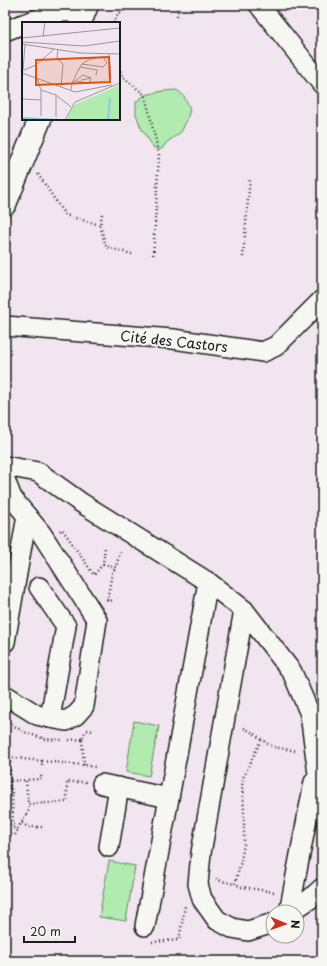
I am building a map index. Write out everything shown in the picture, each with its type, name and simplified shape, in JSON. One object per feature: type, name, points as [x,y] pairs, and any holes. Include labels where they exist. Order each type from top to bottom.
[{"type":"street","points":[[259,5],[322,84]]},
{"type":"street","points":[[29,22],[61,12],[84,13]]},
{"type":"street","points":[[5,31],[22,25]]},
{"type":"street","points":[[5,204],[40,120]]},
{"type":"street","name":"Cité des Castors","points":[[5,326],[173,339],[263,352],[276,346],[322,300]]},
{"type":"street","points":[[5,466],[38,472],[80,502],[208,582],[244,610],[292,672],[310,714],[322,804]]},
{"type":"street","points":[[5,480],[12,498],[41,533],[97,620],[84,706],[76,715],[66,721],[37,715],[5,695]]},
{"type":"street","points":[[5,642],[27,516]]},
{"type":"street","points":[[145,926],[208,582]]},
{"type":"street","points":[[39,587],[66,626],[50,718]]},
{"type":"street","points":[[244,610],[201,853],[198,884],[202,899],[217,920],[232,928],[248,930],[265,925]]},
{"type":"street","points":[[291,904],[317,765]]},
{"type":"street","points":[[109,847],[104,784],[169,798]]},
{"type":"street","points":[[301,904],[322,888]]},
{"type":"path","points":[[114,22],[118,14],[133,5]]},
{"type":"path","points":[[177,16],[179,5]]},
{"type":"path","points":[[120,70],[123,77],[146,95],[158,154],[153,258]]},
{"type":"path","points":[[25,154],[65,215],[100,225]]},
{"type":"path","points":[[244,257],[250,178]]},
{"type":"path","points":[[102,214],[100,225],[106,247],[132,254]]},
{"type":"path","points":[[103,564],[116,567],[120,552]]},
{"type":"path","points":[[107,600],[115,601]]},
{"type":"path","points":[[244,728],[274,747],[294,750]]},
{"type":"path","points":[[86,730],[93,731]]},
{"type":"path","points":[[235,884],[242,861],[244,844],[243,778],[261,740]]},
{"type":"path","points":[[5,757],[42,761],[42,766]]},
{"type":"path","points":[[10,758],[10,788],[12,790],[13,828],[18,828]]},
{"type":"path","points":[[10,781],[42,779],[41,776]]},
{"type":"path","points":[[7,835],[15,835],[28,810],[26,780]]},
{"type":"path","points":[[28,804],[67,802],[67,782],[104,784]]},
{"type":"path","points":[[5,788],[10,788]]},
{"type":"path","points":[[22,823],[28,827],[43,827]]},
{"type":"path","points":[[211,876],[221,881],[242,887],[271,892]]},
{"type":"path","points":[[145,926],[143,941],[156,942],[179,940],[183,911],[186,904]]},
{"type":"green space","points":[[177,90],[184,96],[190,109],[187,120],[181,132],[166,143],[162,149],[154,148],[141,128],[136,114],[136,102],[145,95]]},
{"type":"green space","points":[[134,721],[159,726],[149,776],[126,772]]},
{"type":"green space","points":[[109,861],[135,866],[126,921],[99,917]]}]
